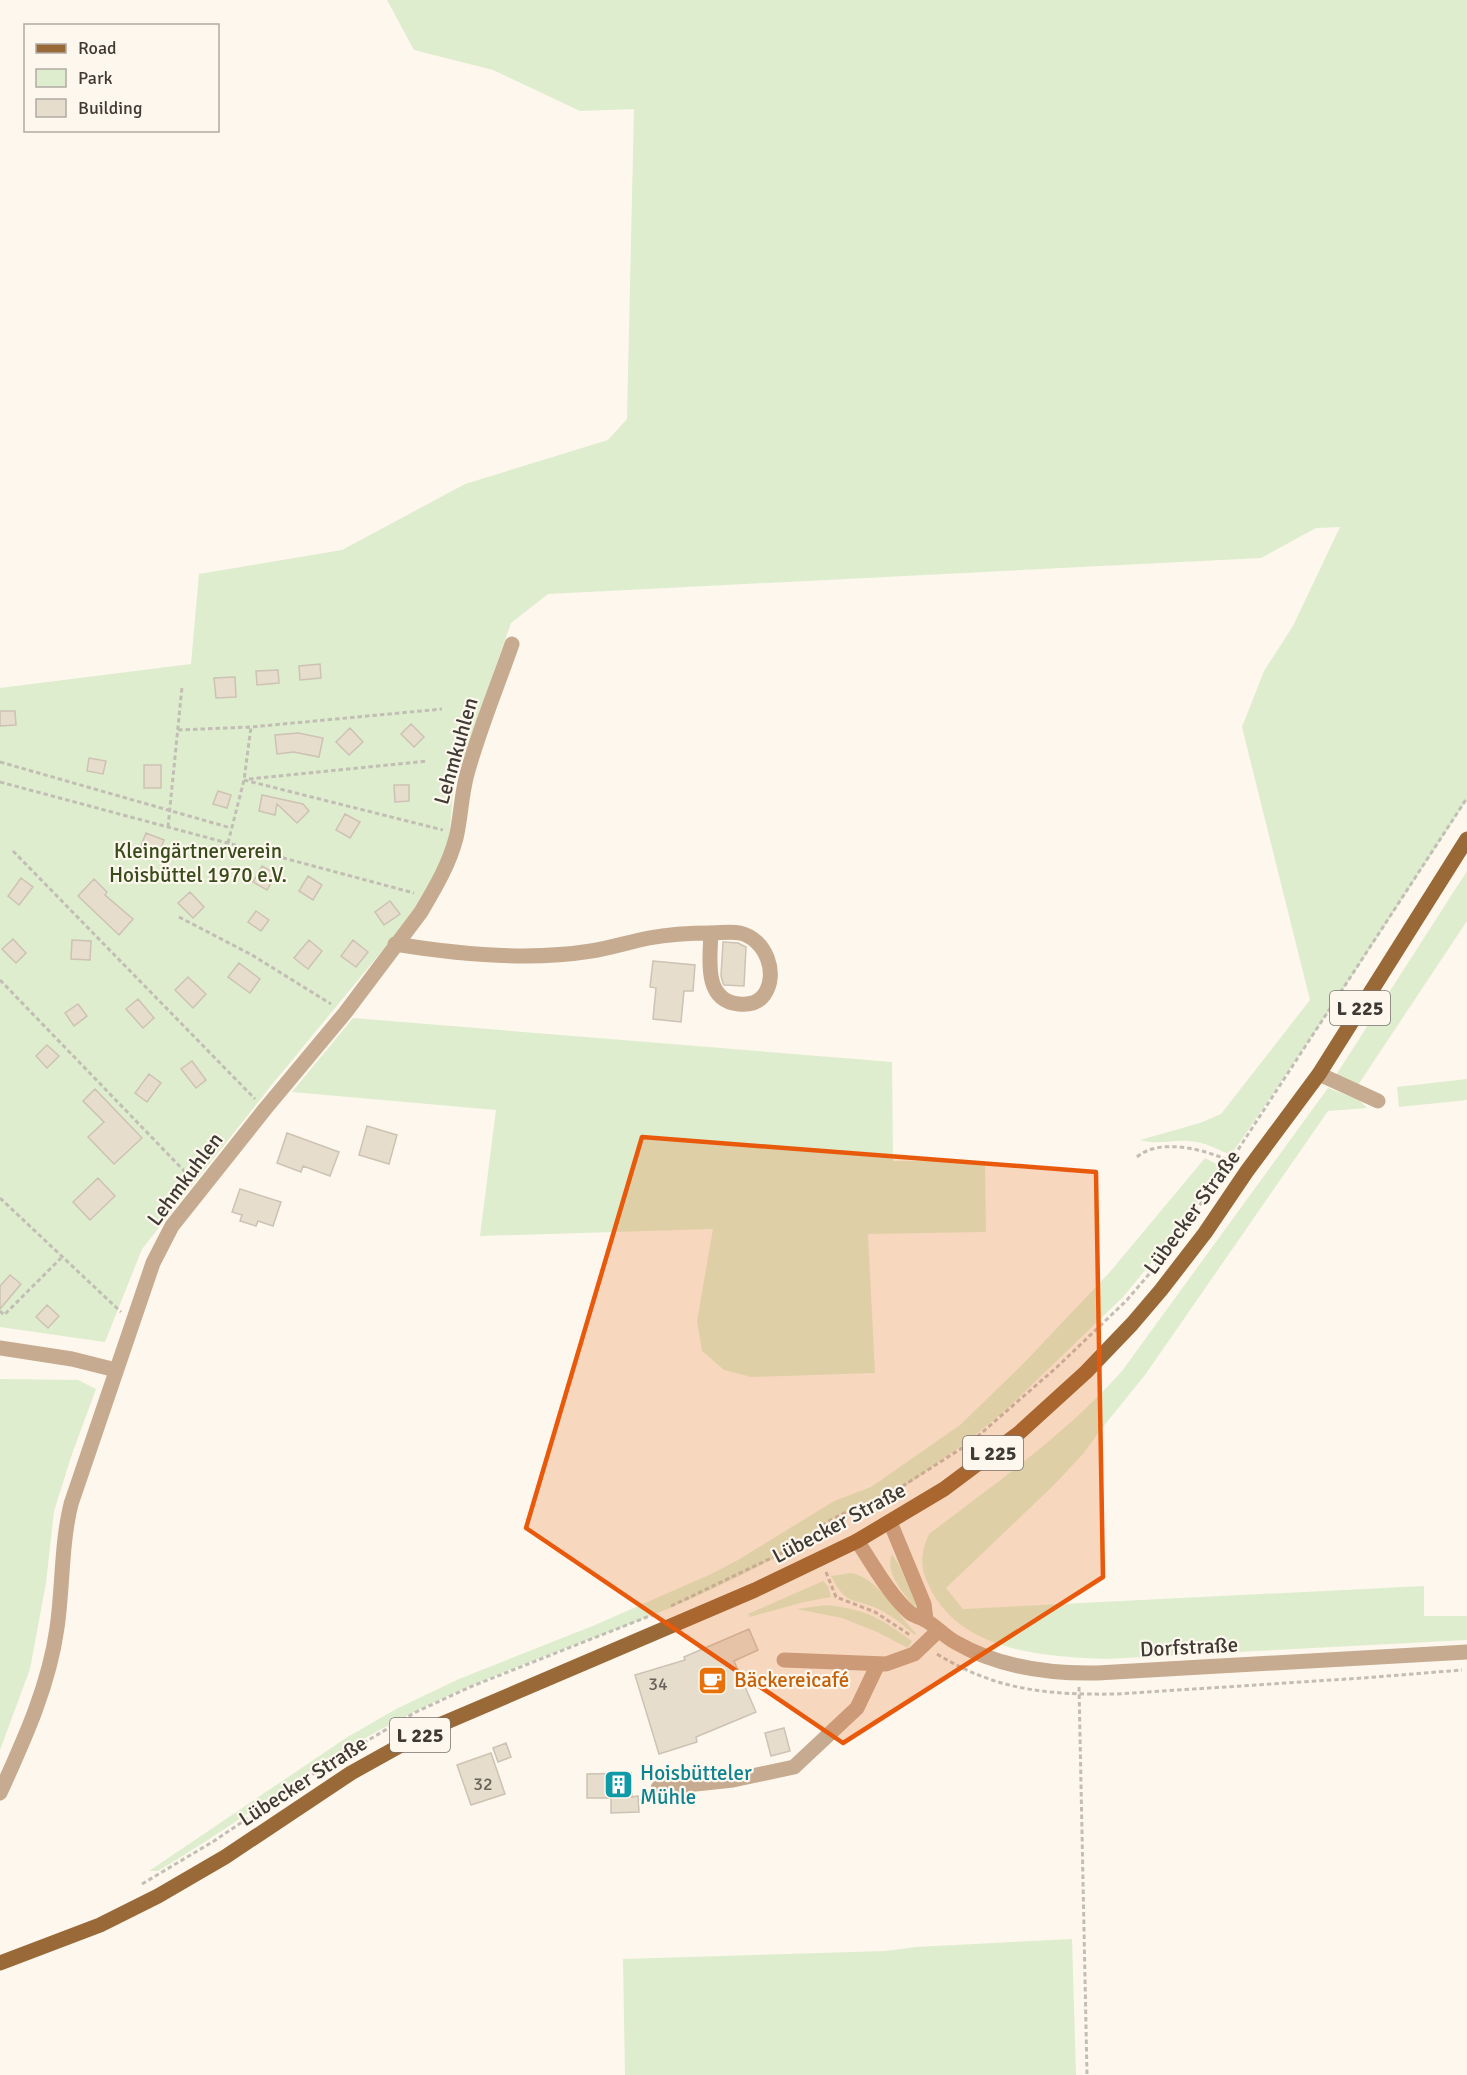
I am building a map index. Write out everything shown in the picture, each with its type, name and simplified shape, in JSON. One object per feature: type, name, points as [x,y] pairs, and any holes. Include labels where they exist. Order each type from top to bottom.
[{"type":"main road","name":"Lübecker Straße","points":[[0,1963],[100,1925],[158,1896],[225,1857],[351,1773],[430,1730],[756,1590],[856,1541],[944,1489],[1019,1433],[1086,1372],[1161,1290],[1205,1233],[1246,1171],[1319,1074],[1467,839]]},
{"type":"street","name":"Lehmkuhlen","points":[[0,1793],[46,1680],[57,1627],[67,1520],[153,1263],[172,1226],[345,1013],[430,897],[445,870],[456,834],[461,796],[468,771],[512,644]]},
{"type":"street","points":[[395,944],[430,950],[525,956],[591,951],[686,933],[711,933],[740,933],[757,943],[765,953],[770,977],[768,989],[761,999],[748,1004],[735,1004],[723,998],[715,989],[710,978],[711,933]]},
{"type":"street","points":[[1319,1074],[1378,1101]]},
{"type":"street","points":[[0,1348],[83,1361],[116,1370]]},
{"type":"street","points":[[890,1522],[924,1604],[926,1620]]},
{"type":"street","name":"Dorfstraße","points":[[856,1541],[910,1614],[926,1620],[938,1631],[984,1657],[1032,1669],[1079,1673],[1467,1652]]},
{"type":"street","points":[[784,1660],[886,1664],[914,1654],[938,1631]]},
{"type":"street","points":[[657,1788],[733,1780],[794,1767],[857,1708],[878,1664]]},
{"type":"path","points":[[168,827],[182,687]]},
{"type":"path","points":[[178,730],[251,727],[442,709]]},
{"type":"path","points":[[228,843],[244,780],[251,727]]},
{"type":"path","points":[[244,780],[427,761]]},
{"type":"path","points":[[0,762],[231,828]]},
{"type":"path","points":[[244,780],[456,834]]},
{"type":"path","points":[[0,782],[430,897]]},
{"type":"path","points":[[809,1540],[826,1522],[846,1512],[873,1505],[970,1443],[1040,1382],[1127,1300],[1161,1260],[1230,1162],[1467,798]]},
{"type":"path","points":[[13,851],[265,1109]]},
{"type":"path","points":[[179,917],[252,954],[345,1013]]},
{"type":"path","points":[[0,980],[202,1189]]},
{"type":"path","points":[[1137,1156],[1145,1150],[1155,1148],[1201,1149],[1246,1171]]},
{"type":"path","points":[[0,1198],[61,1258],[132,1322]]},
{"type":"path","points":[[0,1311],[4,1315],[61,1258]]},
{"type":"path","points":[[1079,1673],[1087,2075]]},
{"type":"highlighted area","points":[[642,1137],[1096,1172],[1103,1577],[843,1743],[526,1528]]},
{"type":"green space","name":"Kleingärtnerverein Hoisbüttel 1970 e.V.","points":[[387,0],[1467,0],[1467,800],[1328,1013],[1231,1155],[1195,1142],[1140,1140],[1200,1123],[1221,1114],[1310,1000],[1242,727],[1264,671],[1293,626],[1340,527],[1316,528],[1261,558],[548,594],[511,623],[454,786],[448,847],[428,895],[270,1087],[142,1249],[105,1342],[0,1327],[0,688],[191,664],[199,574],[342,550],[465,484],[608,440],[627,419],[634,109],[580,111],[493,70],[414,50]]},
{"type":"green space","points":[[1467,871],[1467,921],[1358,1085],[1336,1075]]},
{"type":"green space","points":[[353,1018],[892,1062],[893,1161],[985,1161],[986,1232],[868,1234],[875,1373],[751,1377],[724,1370],[702,1351],[697,1321],[713,1229],[480,1236],[496,1110],[292,1092]]},
{"type":"green space","points":[[1467,1079],[1467,1100],[1399,1107],[1397,1087]]},
{"type":"green space","points":[[1328,1088],[1359,1100],[1367,1108],[1328,1111],[1145,1375],[1083,1454],[1052,1487],[946,1588],[963,1609],[1424,1586],[1424,1616],[1467,1616],[1467,1640],[1106,1659],[1030,1652],[982,1637],[961,1625],[943,1608],[926,1579],[922,1560],[929,1534],[1054,1437],[1122,1371]]},
{"type":"green space","points":[[1205,1158],[1222,1167],[1179,1229],[1123,1297],[1008,1408],[968,1441],[891,1497],[867,1509],[847,1511],[825,1523],[804,1544],[684,1602],[497,1675],[412,1713],[347,1749],[158,1871],[149,1871],[346,1738],[396,1709],[459,1679],[595,1625],[711,1574],[834,1501],[871,1487],[960,1425],[1022,1365],[1109,1273]]},
{"type":"green space","points":[[0,1379],[78,1380],[96,1389],[54,1511],[46,1583],[30,1669],[0,1750]]},
{"type":"green space","points":[[892,1554],[919,1610],[915,1608],[896,1582],[890,1561]]},
{"type":"green space","points":[[851,1573],[861,1576],[879,1589],[916,1633],[915,1635],[884,1612],[854,1601],[843,1594],[831,1576]]},
{"type":"green space","points":[[823,1581],[828,1586],[831,1597],[750,1617],[748,1614]]},
{"type":"green space","points":[[827,1605],[873,1616],[912,1641],[908,1648],[842,1618],[796,1609]]},
{"type":"green space","points":[[1072,1939],[1076,2075],[625,2075],[623,1959],[886,1951],[916,1947]]},
{"type":"building","points":[[320,664],[321,678],[300,680],[299,666]]},
{"type":"building","points":[[278,670],[279,683],[257,685],[256,671]]},
{"type":"building","points":[[235,677],[236,697],[216,698],[214,678]]},
{"type":"building","points":[[0,711],[15,711],[16,725],[0,726]]},
{"type":"building","points":[[411,724],[424,737],[414,747],[401,734]]},
{"type":"building","points":[[350,728],[363,742],[349,755],[336,742]]},
{"type":"building","points":[[298,733],[323,738],[319,757],[294,752],[277,754],[275,735]]},
{"type":"building","points":[[89,758],[106,761],[103,774],[87,771]]},
{"type":"building","points":[[144,765],[161,765],[161,788],[144,788]]},
{"type":"building","points":[[394,785],[409,785],[409,801],[395,802]]},
{"type":"building","points":[[218,791],[231,795],[227,808],[213,804]]},
{"type":"building","points":[[262,795],[303,804],[309,811],[297,823],[277,804],[275,815],[259,811]]},
{"type":"building","points":[[345,814],[360,822],[350,838],[336,830]]},
{"type":"building","points":[[146,833],[164,840],[158,856],[140,848]]},
{"type":"building","points":[[262,866],[276,874],[267,890],[253,882]]},
{"type":"building","points":[[308,876],[322,885],[313,900],[299,891]]},
{"type":"building","points":[[21,878],[33,887],[19,905],[8,896]]},
{"type":"building","points":[[94,879],[107,892],[105,895],[133,919],[119,935],[78,896]]},
{"type":"building","points":[[190,892],[204,907],[193,918],[178,903]]},
{"type":"building","points":[[390,901],[400,914],[384,925],[375,912]]},
{"type":"building","points":[[256,911],[269,920],[261,931],[248,922]]},
{"type":"building","points":[[13,939],[26,953],[16,963],[2,949]]},
{"type":"building","points":[[72,940],[91,941],[90,960],[71,959]]},
{"type":"building","points":[[309,940],[322,951],[308,969],[294,958]]},
{"type":"building","points":[[353,940],[368,952],[356,967],[341,956]]},
{"type":"building","points":[[723,942],[738,943],[746,947],[744,986],[724,985],[723,983],[721,976]]},
{"type":"building","points":[[653,961],[695,965],[693,991],[684,991],[681,1022],[653,1019],[656,988],[650,987]]},
{"type":"building","points":[[239,963],[260,979],[250,993],[228,977]]},
{"type":"building","points":[[188,977],[206,994],[193,1008],[175,990]]},
{"type":"building","points":[[138,999],[154,1018],[143,1028],[126,1009]]},
{"type":"building","points":[[78,1004],[87,1016],[74,1026],[65,1013]]},
{"type":"building","points":[[47,1045],[59,1056],[47,1068],[36,1056]]},
{"type":"building","points":[[192,1061],[206,1080],[196,1088],[181,1069]]},
{"type":"building","points":[[149,1074],[161,1083],[147,1102],[135,1093]]},
{"type":"building","points":[[95,1089],[142,1138],[114,1164],[88,1137],[104,1122],[83,1101]]},
{"type":"building","points":[[367,1126],[397,1135],[389,1164],[359,1155]]},
{"type":"building","points":[[287,1133],[339,1152],[330,1176],[303,1166],[301,1172],[277,1163]]},
{"type":"building","points":[[98,1178],[115,1196],[90,1220],[73,1202]]},
{"type":"building","points":[[240,1189],[281,1202],[273,1226],[258,1221],[256,1226],[240,1221],[242,1215],[232,1212]]},
{"type":"building","points":[[10,1275],[21,1284],[0,1309],[0,1286]]},
{"type":"building","points":[[47,1305],[59,1316],[48,1328],[36,1317]]},
{"type":"building","points":[[749,1629],[758,1650],[734,1661],[756,1712],[696,1737],[697,1742],[659,1754],[635,1675],[685,1660],[684,1657]]},
{"type":"building","points":[[784,1728],[790,1751],[771,1756],[765,1733]]},
{"type":"building","points":[[506,1743],[511,1757],[498,1762],[493,1748]]},
{"type":"building","points":[[491,1753],[505,1794],[471,1805],[457,1765]]},
{"type":"building","points":[[631,1773],[632,1797],[638,1796],[639,1812],[611,1813],[611,1798],[587,1798],[587,1774]]},
{"type":"place","name":"Bäckereicafé","points":[[713,1680]]},
{"type":"place","name":"Hoisbütteler Mühle","points":[[619,1785]]}]
